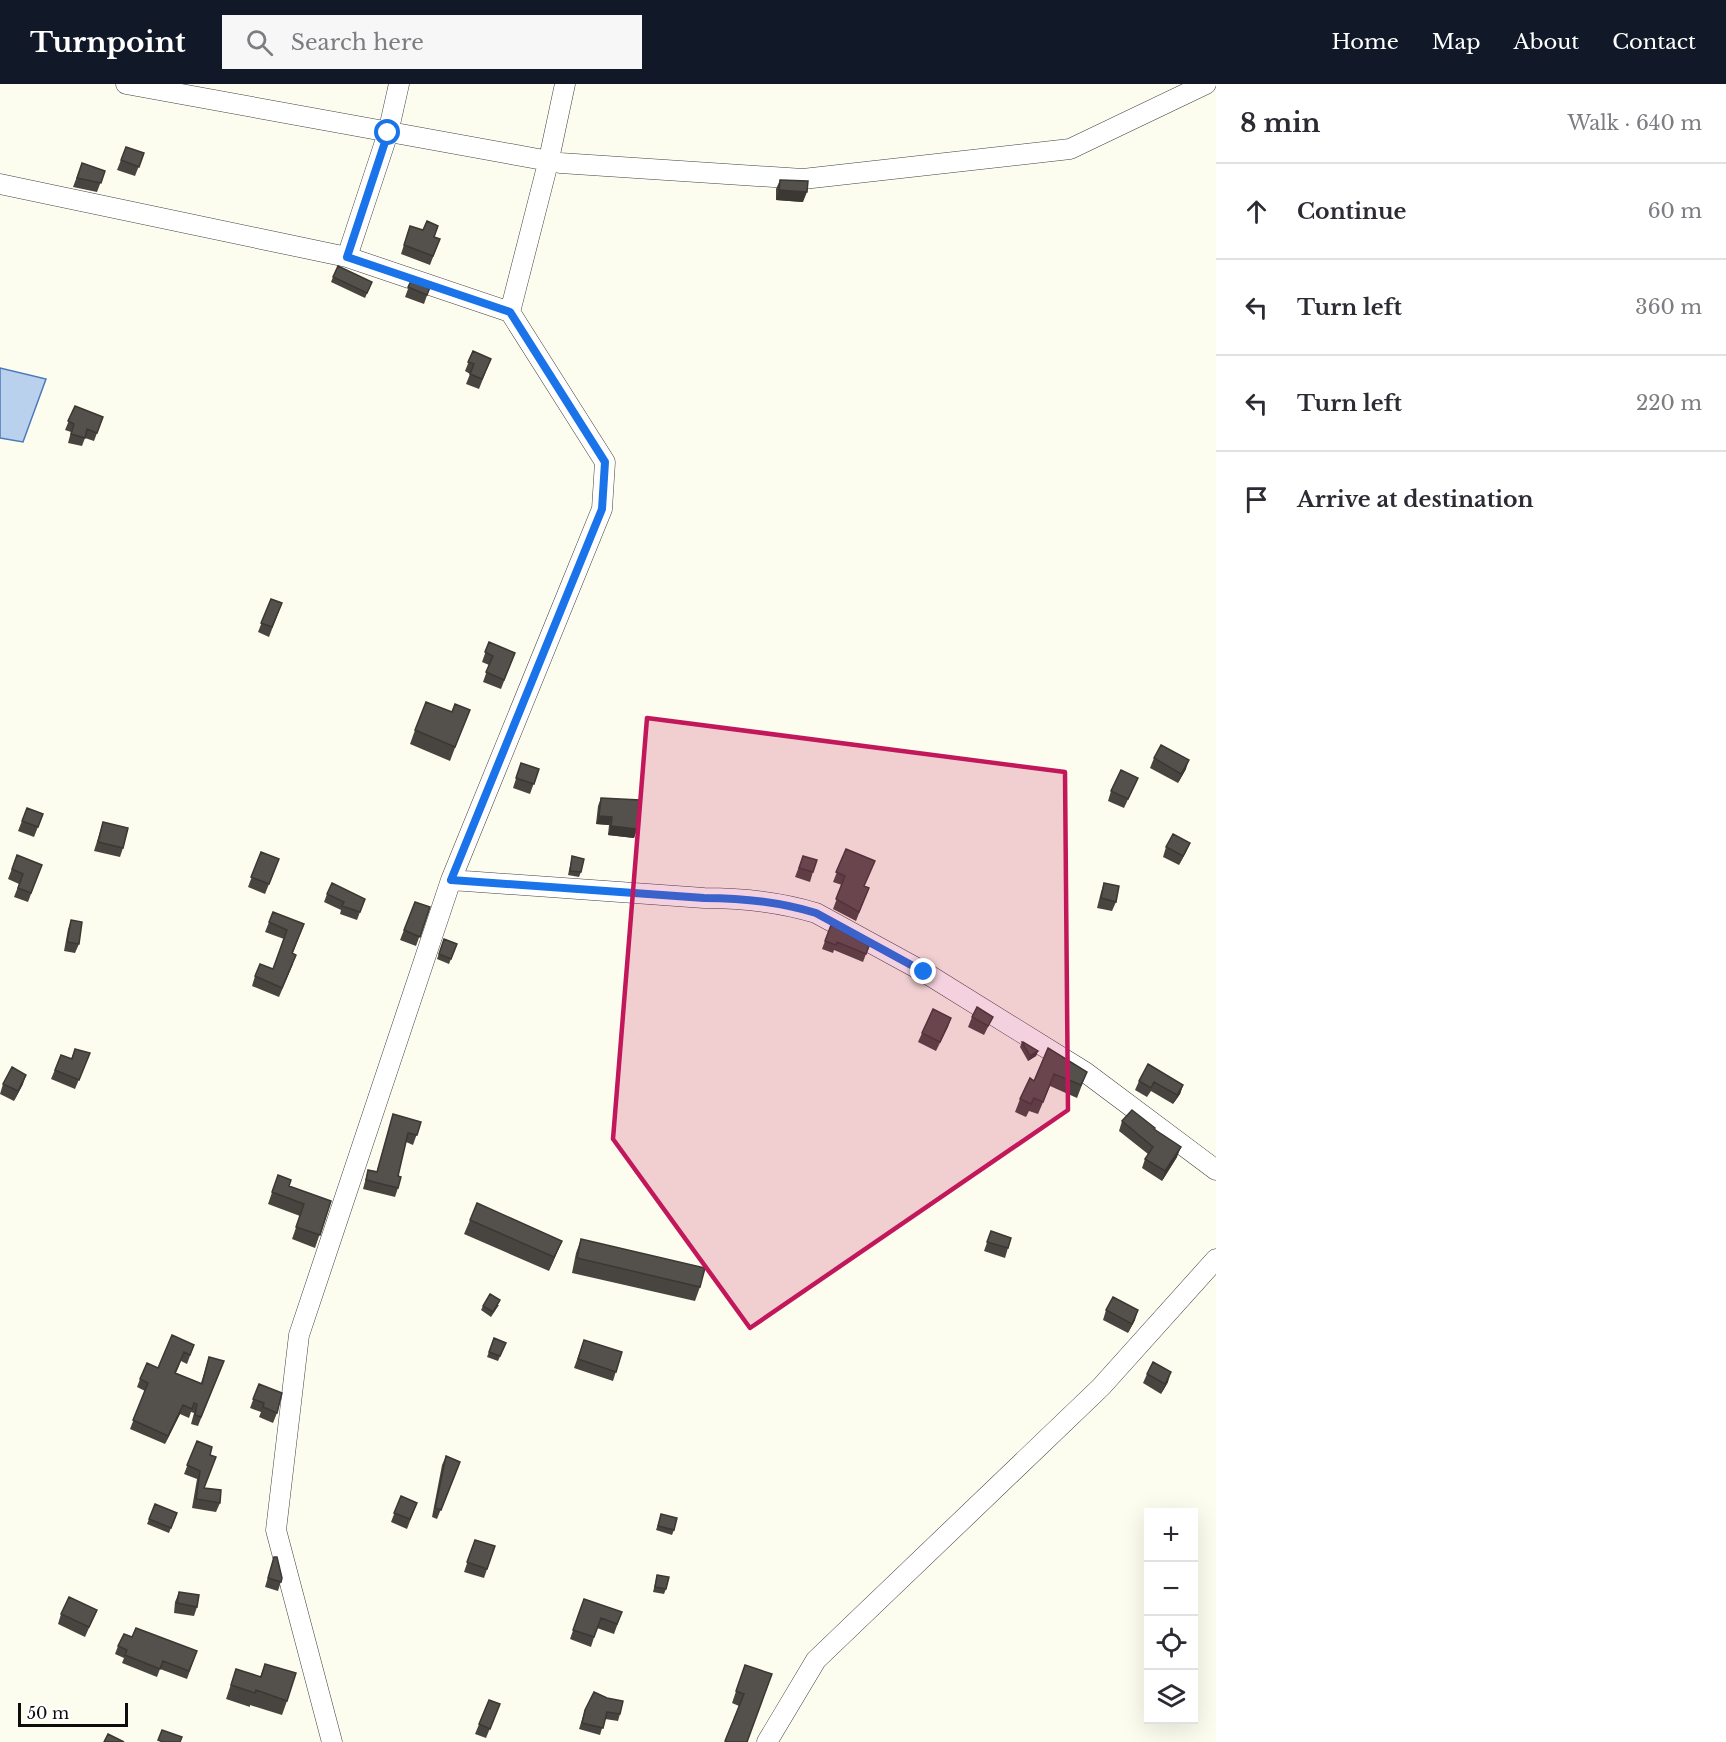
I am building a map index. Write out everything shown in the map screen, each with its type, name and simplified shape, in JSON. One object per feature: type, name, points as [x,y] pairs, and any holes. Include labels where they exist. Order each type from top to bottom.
[{"type":"street","points":[[126,84],[561,163],[803,179],[1070,149],[1206,84]]},
{"type":"street","points":[[347,257],[388,133],[399,84]]},
{"type":"street","points":[[510,312],[549,159],[565,84]]},
{"type":"street","points":[[0,184],[347,257],[510,312],[605,462],[602,509],[451,880],[299,1335],[276,1530],[332,1742]]},
{"type":"street","points":[[451,880],[704,898],[738,898],[816,913],[924,972],[1085,1072],[1216,1170]]},
{"type":"street","points":[[766,1742],[816,1660],[1101,1387],[1216,1258]]},
{"type":"highlighted area","points":[[647,718],[1065,772],[1068,1110],[750,1328],[613,1139]]},
{"type":"water","points":[[0,368],[46,379],[23,442],[0,438]]},
{"type":"building","points":[[126,147],[144,153],[139,167],[121,160]]},
{"type":"building","points":[[82,163],[105,171],[101,183],[77,178]]},
{"type":"building","points":[[780,180],[808,181],[807,192],[779,190]]},
{"type":"building","points":[[427,221],[438,226],[434,237],[440,239],[433,256],[404,245],[410,226],[423,230]]},
{"type":"building","points":[[338,266],[372,282],[367,293],[333,277]]},
{"type":"building","points":[[411,281],[430,287],[427,295],[408,287]]},
{"type":"building","points":[[473,351],[491,359],[482,379],[470,374],[474,364],[468,362]]},
{"type":"building","points":[[75,406],[103,417],[97,433],[87,429],[85,438],[71,434],[74,424],[68,421]]},
{"type":"building","points":[[271,599],[282,603],[272,627],[261,623]]},
{"type":"building","points":[[489,642],[515,653],[504,680],[486,672],[493,656],[485,652]]},
{"type":"building","points":[[426,702],[452,712],[455,704],[470,710],[455,747],[415,730]]},
{"type":"building","points":[[1161,745],[1189,760],[1181,774],[1154,758]]},
{"type":"building","points":[[521,763],[539,769],[534,784],[516,778]]},
{"type":"building","points":[[1121,770],[1138,778],[1128,799],[1111,791]]},
{"type":"building","points":[[601,798],[640,800],[637,829],[611,826],[612,817],[599,816]]},
{"type":"building","points":[[27,808],[43,814],[38,827],[22,821]]},
{"type":"building","points":[[103,822],[128,828],[123,848],[98,842]]},
{"type":"building","points":[[1173,834],[1190,843],[1183,856],[1166,847]]},
{"type":"building","points":[[846,849],[875,861],[864,886],[869,888],[859,912],[836,899],[845,876],[836,872]]},
{"type":"building","points":[[261,852],[279,859],[269,884],[251,877]]},
{"type":"building","points":[[17,855],[42,865],[31,893],[18,888],[23,874],[12,869]]},
{"type":"building","points":[[572,856],[584,859],[581,872],[570,871]]},
{"type":"building","points":[[803,856],[817,860],[813,872],[799,868]]},
{"type":"building","points":[[332,883],[365,899],[360,912],[342,906],[344,902],[327,894]]},
{"type":"building","points":[[1104,883],[1119,886],[1116,902],[1101,898]]},
{"type":"building","points":[[415,902],[430,907],[420,937],[404,930]]},
{"type":"building","points":[[273,912],[304,924],[292,953],[296,955],[282,988],[255,976],[260,964],[273,969],[287,930],[269,922]]},
{"type":"building","points":[[71,920],[82,922],[79,944],[67,942]]},
{"type":"building","points":[[831,925],[869,946],[866,954],[837,942],[836,945],[825,941]]},
{"type":"building","points":[[444,939],[457,944],[451,959],[439,954]]},
{"type":"building","points":[[977,1007],[993,1017],[988,1026],[972,1017]]},
{"type":"building","points":[[933,1009],[951,1018],[940,1042],[922,1033]]},
{"type":"building","points":[[1023,1042],[1038,1051],[1030,1056]]},
{"type":"building","points":[[1048,1048],[1087,1072],[1081,1085],[1054,1074],[1043,1102],[1034,1098],[1031,1104],[1020,1099],[1030,1078],[1034,1081]]},
{"type":"building","points":[[75,1049],[90,1053],[79,1080],[55,1070],[61,1055],[72,1059]]},
{"type":"building","points":[[1148,1064],[1183,1085],[1177,1095],[1154,1082],[1151,1088],[1139,1081]]},
{"type":"building","points":[[12,1067],[26,1075],[18,1091],[3,1084]]},
{"type":"building","points":[[1132,1110],[1154,1129],[1181,1147],[1165,1171],[1145,1159],[1153,1147],[1122,1121]]},
{"type":"building","points":[[393,1114],[421,1122],[417,1135],[408,1133],[398,1176],[401,1177],[398,1188],[366,1180],[368,1170],[377,1172]]},
{"type":"building","points":[[278,1175],[291,1180],[289,1186],[331,1201],[320,1235],[296,1227],[304,1204],[272,1192]]},
{"type":"building","points":[[477,1203],[562,1241],[554,1257],[470,1220]]},
{"type":"building","points":[[991,1231],[1011,1238],[1008,1248],[987,1242]]},
{"type":"building","points":[[581,1239],[705,1268],[700,1287],[577,1258]]},
{"type":"building","points":[[490,1294],[500,1300],[493,1312],[483,1306]]},
{"type":"building","points":[[1113,1297],[1138,1310],[1132,1324],[1106,1310]]},
{"type":"building","points":[[172,1335],[194,1345],[190,1355],[184,1352],[175,1373],[202,1384],[209,1357],[224,1361],[201,1417],[195,1415],[197,1404],[194,1403],[192,1409],[183,1405],[168,1436],[133,1420],[148,1383],[140,1379],[147,1363],[158,1368]]},
{"type":"building","points":[[494,1338],[506,1343],[500,1356],[489,1352]]},
{"type":"building","points":[[584,1340],[622,1352],[616,1372],[578,1359]]},
{"type":"building","points":[[1153,1362],[1171,1372],[1165,1384],[1147,1374]]},
{"type":"building","points":[[259,1384],[282,1393],[277,1413],[263,1407],[264,1403],[253,1399]]},
{"type":"building","points":[[197,1441],[212,1447],[210,1455],[216,1457],[204,1488],[221,1490],[220,1503],[196,1499],[200,1471],[187,1465]]},
{"type":"building","points":[[446,1456],[460,1462],[441,1510],[435,1508]]},
{"type":"building","points":[[401,1496],[417,1503],[410,1519],[394,1513]]},
{"type":"building","points":[[155,1504],[177,1513],[171,1528],[149,1519]]},
{"type":"building","points":[[661,1514],[677,1518],[674,1530],[658,1526]]},
{"type":"building","points":[[475,1540],[495,1546],[487,1569],[467,1562]]},
{"type":"building","points":[[274,1557],[277,1557],[281,1582],[268,1578]]},
{"type":"building","points":[[657,1575],[669,1577],[666,1589],[655,1587]]},
{"type":"building","points":[[179,1592],[199,1595],[197,1607],[177,1603]]},
{"type":"building","points":[[69,1597],[97,1610],[89,1627],[61,1614]]},
{"type":"building","points":[[584,1599],[622,1612],[617,1624],[601,1618],[594,1637],[573,1630]]},
{"type":"building","points":[[136,1628],[197,1651],[189,1671],[163,1661],[160,1669],[125,1655],[127,1650],[118,1646],[124,1634],[132,1637]]},
{"type":"building","points":[[265,1664],[296,1673],[287,1701],[256,1690],[255,1693],[231,1685],[236,1669],[261,1677]]},
{"type":"building","points":[[745,1665],[772,1674],[747,1742],[728,1742],[725,1741],[744,1694],[736,1691]]},
{"type":"building","points":[[594,1692],[607,1698],[623,1701],[620,1714],[607,1712],[603,1728],[582,1723],[585,1710]]},
{"type":"building","points":[[489,1700],[500,1704],[490,1729],[479,1724]]},
{"type":"building","points":[[162,1730],[182,1737],[180,1742],[158,1740]]},
{"type":"building","points":[[108,1734],[124,1742],[104,1742]]},
{"type":"route","points":[[388,133],[347,257],[510,312],[605,462],[602,509],[451,880],[704,898],[738,898],[798,908],[816,913],[924,972]]}]
